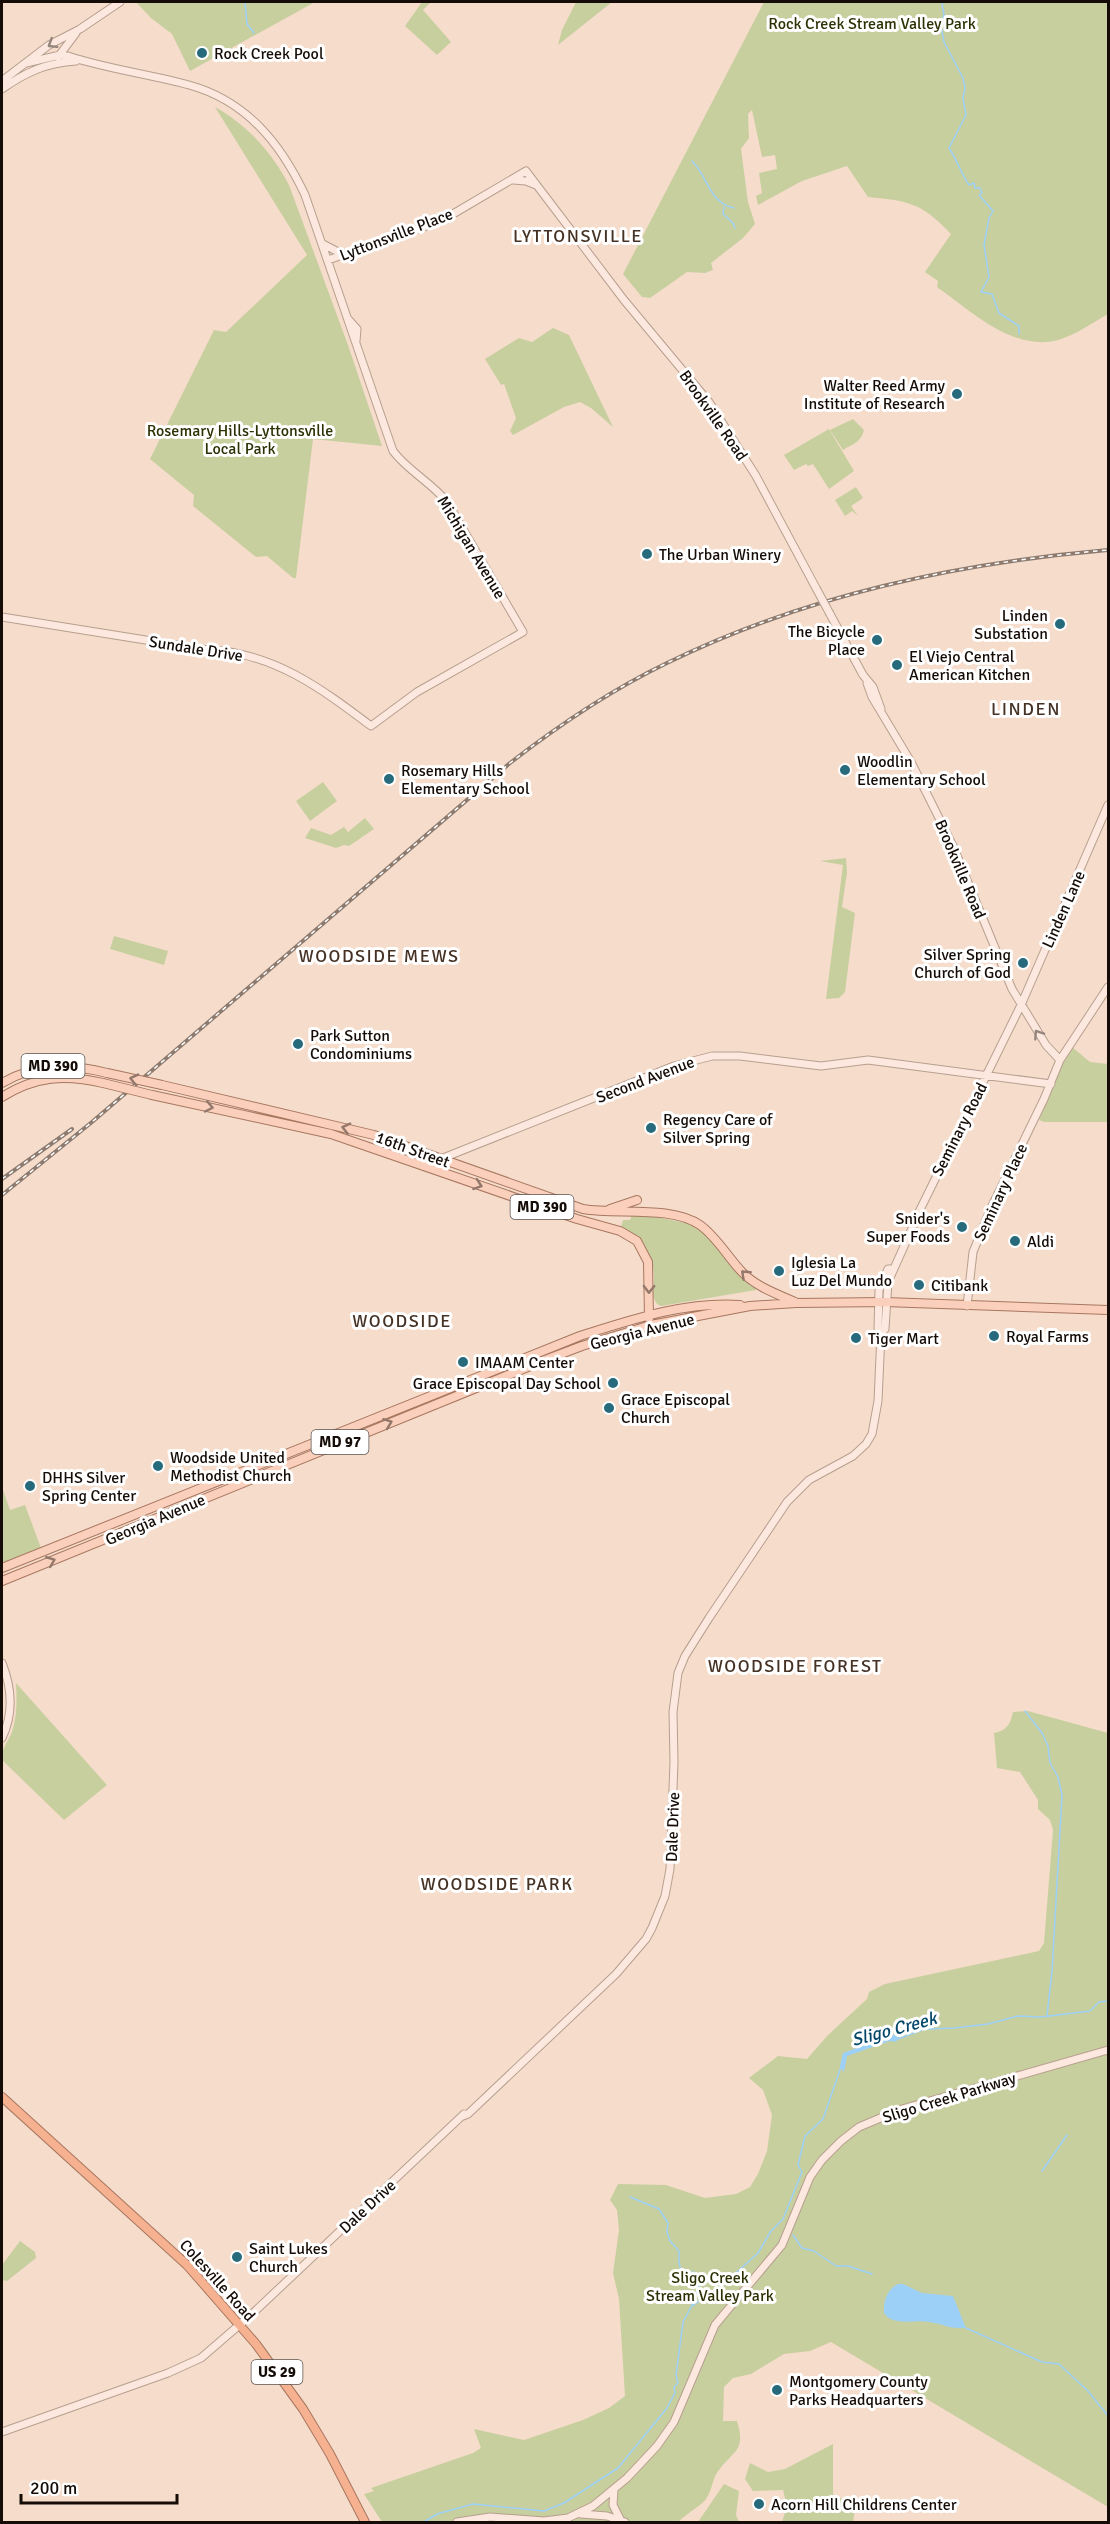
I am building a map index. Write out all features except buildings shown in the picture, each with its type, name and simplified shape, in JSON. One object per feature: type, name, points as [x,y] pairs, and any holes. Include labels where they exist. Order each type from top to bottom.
[{"type":"highway","name":"Colesville Road","points":[[2,2097],[187,2265],[256,2344],[303,2409],[351,2491],[365,2523]]},
{"type":"main road","name":"16th Street","points":[[2,1083],[49,1066],[77,1066],[374,1135],[572,1206],[604,1212],[658,1213],[687,1219],[701,1226],[752,1281],[796,1303]]},
{"type":"main road","name":"16th Street","points":[[2,1097],[30,1082],[53,1077],[78,1078],[103,1083],[319,1131],[577,1219],[620,1231],[637,1241],[648,1262],[651,1325]]},
{"type":"main road","points":[[2,1088],[11,1078]]},
{"type":"main road","points":[[604,1212],[637,1200]]},
{"type":"main road","name":"Georgia Avenue","points":[[2,1581],[545,1360],[651,1325],[750,1306],[796,1303],[882,1302],[1108,1310]]},
{"type":"main road","name":"Georgia Avenue","points":[[2,1568],[580,1336],[649,1316],[721,1304],[750,1306]]},
{"type":"street","points":[[2,81],[49,45],[120,2]]},
{"type":"street","points":[[54,63],[80,28]]},
{"type":"street","points":[[26,63],[60,55],[82,61]]},
{"type":"street","points":[[2,89],[35,68],[54,63],[82,61]]},
{"type":"street","name":"Michigan Avenue","points":[[82,61],[190,85],[233,105],[257,123],[283,152],[305,195],[349,320],[357,328],[356,342],[393,451],[403,464],[439,491],[447,502],[523,632],[423,689]]},
{"type":"street","name":"Lyttonsville Place","points":[[328,260],[430,225],[526,171]]},
{"type":"street","name":"Brookville Road","points":[[526,171],[624,300],[709,402],[756,476],[867,683],[873,687],[881,709],[941,821],[1006,976],[1021,1005],[1046,1045],[1060,1060]]},
{"type":"street","points":[[510,180],[519,179],[537,186]]},
{"type":"street","points":[[322,243],[344,255],[336,265],[333,274]]},
{"type":"street","name":"Sundale Drive","points":[[2,617],[208,650],[228,651],[260,658],[291,671],[320,688],[371,726],[423,689]]},
{"type":"street","name":"Linden Lane","points":[[986,1076],[1021,1005],[1108,805]]},
{"type":"street","points":[[1051,1084],[1060,1060],[1108,987]]},
{"type":"street","name":"Second Avenue","points":[[423,1166],[674,1066],[712,1056],[740,1056],[821,1066],[868,1060],[986,1076]]},
{"type":"street","name":"Seminary Road","points":[[866,1444],[881,1409],[878,1401],[881,1334],[885,1329],[882,1302],[885,1290],[892,1269],[917,1220],[918,1213],[986,1076],[1051,1084]]},
{"type":"street","name":"Seminary Place","points":[[967,1306],[976,1242],[1051,1084]]},
{"type":"street","name":"Dale Drive","points":[[2,2432],[81,2406],[86,2402],[190,2364],[239,2325],[616,1974],[646,1939],[660,1912],[670,1869],[675,1743],[672,1740],[674,1688],[685,1656],[793,1496],[809,1480],[853,1456],[866,1444]]},
{"type":"street","points":[[2,1663],[11,1704],[2,1737]]},
{"type":"street","name":"Sligo Creek Parkway","points":[[457,2523],[490,2517],[544,2521],[579,2514],[614,2490],[646,2458],[669,2430],[681,2409],[704,2347],[715,2325],[774,2256],[787,2233],[810,2176],[841,2141],[859,2127],[902,2109],[1108,2050]]},
{"type":"street","points":[[614,2490],[613,2505],[622,2521]]},
{"type":"street","points":[[579,2514],[594,2514],[622,2521]]},
{"type":"green space","name":"Rock Creek Pool","points":[[136,2],[315,2],[190,71],[172,34],[151,18]]},
{"type":"green space","points":[[422,2],[431,2],[423,10],[451,42],[437,55],[405,26]]},
{"type":"green space","points":[[576,2],[612,2],[558,45],[562,30]]},
{"type":"green space","name":"Rock Creek Stream Valley Park","points":[[764,2],[1108,2],[1108,314],[1071,335],[1058,340],[1041,342],[1009,335],[993,327],[937,287],[938,281],[925,272],[951,234],[932,216],[914,205],[868,197],[847,166],[802,181],[758,205],[756,196],[762,193],[759,173],[777,169],[775,155],[762,157],[752,110],[748,114],[749,138],[741,149],[748,202],[755,224],[743,238],[711,263],[713,270],[705,273],[687,272],[650,298],[642,297],[623,274]]},
{"type":"green space","name":"Rosemary Hills-Lyttonsville Local Park","points":[[215,107],[238,122],[258,140],[275,161],[289,185],[348,345],[382,446],[313,439],[296,578],[293,578],[267,556],[256,557],[193,506],[194,495],[150,459],[214,330],[226,332],[307,255]]},
{"type":"green space","points":[[553,328],[569,335],[613,427],[591,408],[580,402],[564,407],[513,435],[510,431],[516,418],[504,384],[501,385],[485,359],[519,338],[532,342]]},
{"type":"green space","points":[[853,419],[864,430],[863,434],[856,442],[843,450],[830,430]]},
{"type":"green space","points":[[829,429],[854,471],[829,489],[813,464],[808,466],[806,464],[794,470],[784,455]]},
{"type":"green space","points":[[856,487],[863,498],[851,506],[858,516],[852,511],[845,516],[835,500]]},
{"type":"green space","points":[[323,782],[337,801],[310,821],[296,801]]},
{"type":"green space","points":[[365,818],[374,829],[349,846],[336,848],[305,838],[311,828],[331,835],[344,827],[348,832]]},
{"type":"green space","points":[[846,858],[847,873],[842,907],[855,913],[845,992],[839,998],[826,999],[843,865],[820,861]]},
{"type":"green space","points":[[114,936],[168,951],[164,965],[110,949]]},
{"type":"green space","points":[[1072,1047],[1090,1062],[1108,1064],[1108,1122],[1044,1122],[1039,1120],[1063,1061]]},
{"type":"green space","points":[[632,1215],[649,1215],[699,1226],[754,1285],[756,1290],[661,1306],[657,1304],[654,1296],[654,1271],[650,1256],[642,1243],[621,1227],[623,1220],[630,1220]]},
{"type":"green space","points":[[2,1487],[10,1510],[25,1505],[41,1548],[2,1563]]},
{"type":"green space","points":[[16,1683],[107,1785],[64,1820],[2,1760],[15,1720]]},
{"type":"green space","name":"Sligo Creek Stream Valley Park","points":[[1028,1711],[1108,1733],[1108,2507],[831,2342],[810,2351],[784,2354],[751,2374],[733,2378],[724,2387],[723,2421],[737,2421],[740,2432],[739,2446],[717,2473],[706,2499],[678,2522],[382,2522],[364,2494],[374,2491],[371,2488],[473,2453],[481,2448],[474,2429],[524,2440],[583,2420],[609,2408],[625,2396],[619,2299],[613,2273],[619,2230],[617,2210],[610,2200],[618,2184],[666,2185],[705,2198],[736,2194],[750,2187],[767,2151],[772,2115],[763,2090],[749,2078],[778,2056],[807,2059],[828,2035],[867,1999],[869,1992],[885,1984],[1039,1951],[1044,1943],[1053,1830],[1050,1820],[1038,1809],[1038,1800],[1020,1772],[997,1768],[994,1733],[1008,1726],[1013,1712]]},
{"type":"green space","points":[[20,2241],[35,2252],[36,2258],[7,2281],[2,2280],[2,2265]]},
{"type":"green space","points":[[833,2444],[833,2496],[856,2503],[853,2522],[782,2522],[787,2506],[783,2490],[753,2491],[745,2479],[750,2463],[768,2472],[785,2469]]},
{"type":"green space","points":[[724,2484],[739,2491],[736,2515],[739,2522],[698,2522]]},
{"type":"water","points":[[867,2034],[873,2041],[900,2035],[896,2042],[890,2041],[847,2056],[844,2072],[840,2066],[843,2053],[857,2048],[857,2045],[867,2043]]},
{"type":"water","points":[[898,2284],[922,2293],[953,2296],[966,2328],[923,2321],[899,2321],[888,2317],[884,2313],[885,2300],[888,2292]]},
{"type":"waterway","points":[[245,2],[247,24],[254,33]]},
{"type":"waterway","points":[[944,2],[941,26],[944,42],[963,78],[966,115],[949,148],[969,185],[974,183],[975,188],[980,188],[982,193],[979,195],[993,211],[989,218],[984,245],[989,277],[981,292],[992,294],[999,313],[1019,326],[1019,334]]},
{"type":"waterway","points":[[692,161],[719,200],[734,208]]},
{"type":"waterway","points":[[724,207],[723,214],[735,228]]},
{"type":"waterway","points":[[1025,1711],[1042,1733],[1048,1746],[1050,1763],[1058,1777],[1062,1795],[1052,1971],[1047,2016]]},
{"type":"waterway","name":"Sligo Creek","points":[[898,2039],[925,2029],[988,2024],[1018,2016],[1041,2017],[1090,2011],[1099,2002],[1108,2001]]},
{"type":"waterway","name":"Sligo Creek","points":[[424,2522],[437,2514],[473,2504],[544,2511],[564,2503],[618,2468],[667,2408],[675,2393],[674,2387],[678,2383],[676,2375],[683,2322],[691,2307],[728,2280],[758,2253],[771,2231],[783,2219],[802,2172],[798,2165],[805,2136],[823,2119],[841,2067]]},
{"type":"waterway","points":[[1042,2171],[1067,2135]]},
{"type":"waterway","points":[[630,2197],[659,2209],[668,2223],[667,2232],[670,2241],[679,2251],[680,2268],[684,2272],[694,2272],[699,2277],[700,2283],[692,2305]]},
{"type":"waterway","points":[[793,2235],[802,2248],[814,2251],[836,2266],[848,2266],[872,2274]]},
{"type":"waterway","points":[[966,2328],[1042,2362],[1059,2364],[1088,2391],[1108,2416]]},
{"type":"railway","points":[[2,1195],[92,1122],[510,763],[606,696],[667,663],[719,639],[827,601],[938,574],[995,564],[1108,550]]},
{"type":"railway","points":[[2,1179],[72,1129]]},
{"type":"place","name":"Rock Creek Pool","points":[[202,53]]},
{"type":"place","name":"Walter Reed Army Institute of Research","points":[[957,394]]},
{"type":"place","name":"The Urban Winery","points":[[647,554]]},
{"type":"place","name":"Linden Substation","points":[[1060,624]]},
{"type":"place","name":"The Bicycle Place","points":[[877,640]]},
{"type":"place","name":"El Viejo Central American Kitchen","points":[[897,665]]},
{"type":"place","name":"Woodlin Elementary School","points":[[845,770]]},
{"type":"place","name":"Rosemary Hills Elementary School","points":[[389,779]]},
{"type":"place","name":"Silver Spring Church of God","points":[[1023,963]]},
{"type":"place","name":"Park Sutton Condominiums","points":[[298,1044]]},
{"type":"place","name":"Regency Care of Silver Spring","points":[[651,1128]]},
{"type":"place","name":"Snider's Super Foods","points":[[962,1227]]},
{"type":"place","name":"Aldi","points":[[1015,1241]]},
{"type":"place","name":"Iglesia La Luz Del Mundo","points":[[779,1271]]},
{"type":"place","name":"Citibank","points":[[919,1285]]},
{"type":"place","name":"Royal Farms","points":[[994,1336]]},
{"type":"place","name":"Tiger Mart","points":[[856,1338]]},
{"type":"place","name":"IMAAM Center","points":[[463,1362]]},
{"type":"place","name":"Grace Episcopal Day School","points":[[613,1383]]},
{"type":"place","name":"Grace Episcopal Church","points":[[609,1408]]},
{"type":"place","name":"Woodside United Methodist Church","points":[[158,1466]]},
{"type":"place","name":"DHHS Silver Spring Center","points":[[30,1486]]},
{"type":"place","name":"Saint Lukes Church","points":[[237,2257]]},
{"type":"place","name":"Montgomery County Parks Headquarters","points":[[777,2390]]},
{"type":"place","name":"Acorn Hill Childrens Center","points":[[759,2504]]},
{"type":"district","name":"LYTTONSVILLE","points":[[578,236]]},
{"type":"district","name":"LINDEN","points":[[1026,709]]},
{"type":"district","name":"WOODSIDE MEWS","points":[[379,956]]},
{"type":"district","name":"WOODSIDE","points":[[402,1321]]},
{"type":"district","name":"WOODSIDE FOREST","points":[[795,1666]]},
{"type":"district","name":"WOODSIDE PARK","points":[[497,1884]]}]
